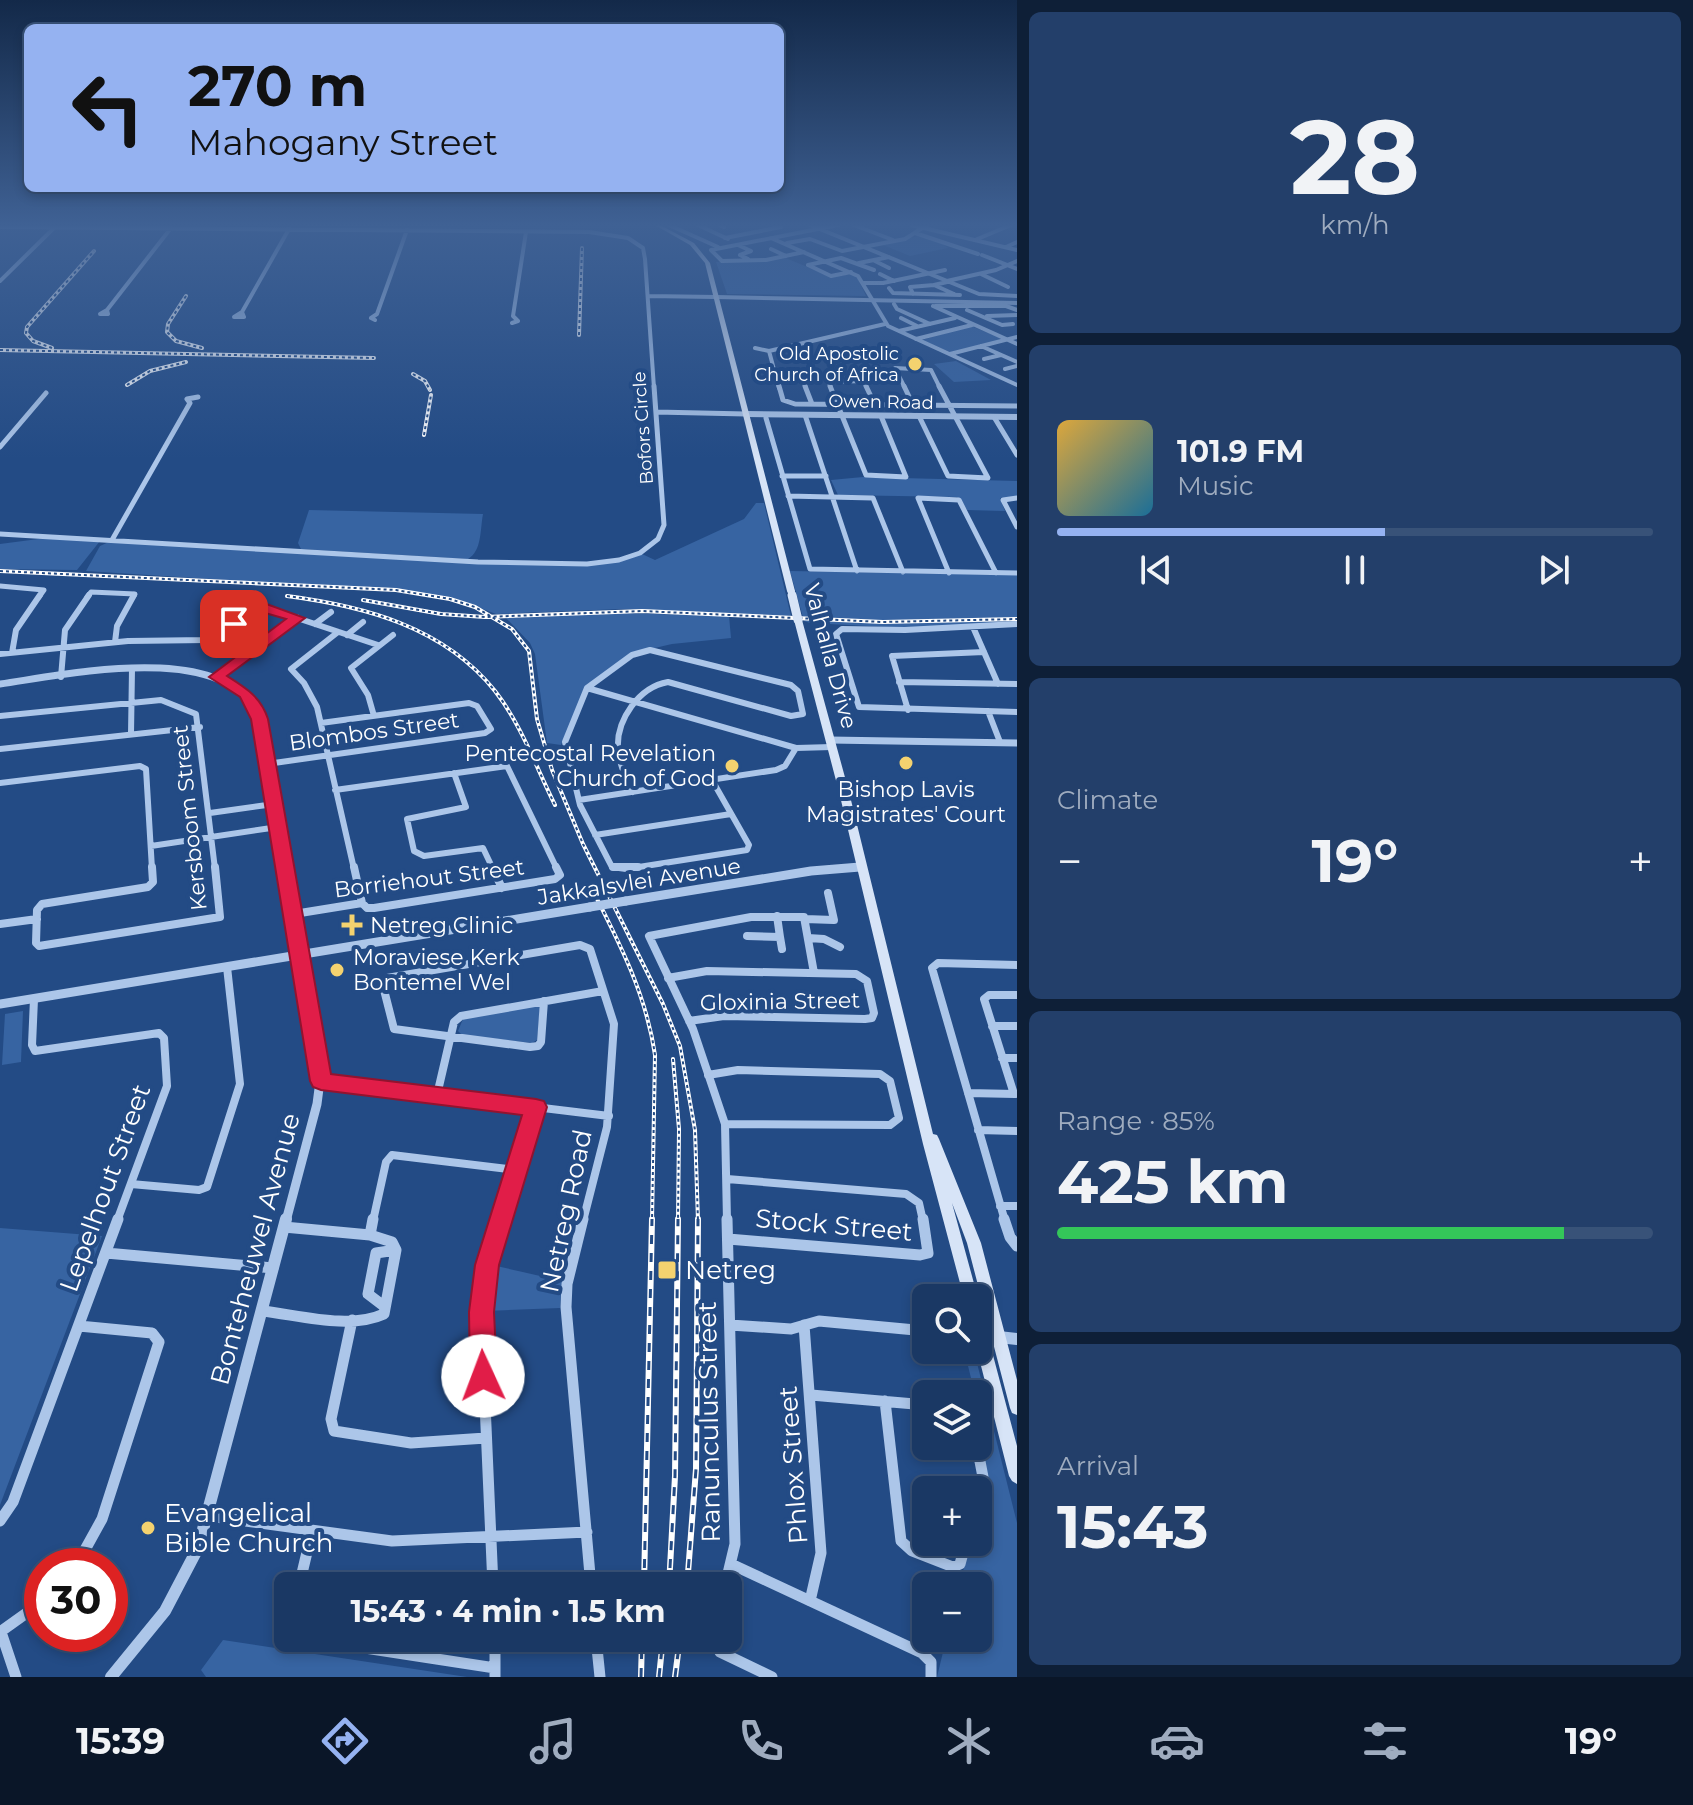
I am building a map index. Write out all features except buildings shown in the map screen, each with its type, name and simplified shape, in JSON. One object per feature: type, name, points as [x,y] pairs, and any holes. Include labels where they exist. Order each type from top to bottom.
[{"type":"main road","name":"Valhalla Drive","points":[[718,303],[967,1284]]},
{"type":"main road","name":"Valhalla Drive","points":[[926,1122],[974,1243],[1017,1408]]},
{"type":"main road","points":[[987,1364],[1017,1476]]},
{"type":"street","points":[[107,310],[112,303]]},
{"type":"street","points":[[242,312],[247,303]]},
{"type":"street","points":[[377,314],[381,303]]},
{"type":"street","points":[[513,316],[515,303]]},
{"type":"street","name":"Bofors Circle","points":[[0,534],[478,562],[587,564],[619,560],[649,547],[663,529],[649,303]]},
{"type":"street","points":[[873,303],[885,324],[1017,382]]},
{"type":"street","points":[[894,304],[897,309],[930,324]]},
{"type":"street","points":[[1017,312],[1007,306],[933,306],[1017,344]]},
{"type":"street","points":[[962,307],[1002,325]]},
{"type":"street","points":[[985,317],[1017,312]]},
{"type":"street","points":[[901,318],[919,327]]},
{"type":"street","points":[[899,331],[956,318]]},
{"type":"street","points":[[755,348],[769,351],[885,324]]},
{"type":"street","points":[[983,329],[1013,324]]},
{"type":"street","points":[[916,339],[973,325]]},
{"type":"street","points":[[950,354],[1017,337]]},
{"type":"street","points":[[981,346],[1017,364]]},
{"type":"street","points":[[769,351],[783,400],[790,403],[1017,406]]},
{"type":"street","points":[[984,359],[1001,355]]},
{"type":"street","points":[[1005,369],[1017,364]]},
{"type":"street","points":[[913,405],[895,368],[931,370],[989,477],[948,476],[919,416]]},
{"type":"street","points":[[803,380],[812,404]]},
{"type":"street","points":[[875,405],[864,381],[831,381],[866,475],[906,476],[881,416]]},
{"type":"street","points":[[0,447],[38,399]]},
{"type":"street","points":[[112,540],[190,403]]},
{"type":"street","points":[[656,412],[746,414]]},
{"type":"street","name":"Owen Road","points":[[746,414],[1017,417]]},
{"type":"street","points":[[805,415],[857,571]]},
{"type":"street","points":[[994,417],[1017,455]]},
{"type":"street","points":[[765,420],[810,569],[1017,573]]},
{"type":"street","points":[[782,476],[826,476]]},
{"type":"street","points":[[788,496],[875,500],[903,572]]},
{"type":"street","points":[[949,573],[918,498],[959,500],[996,573]]},
{"type":"street","points":[[1017,498],[1004,498],[1017,527]]},
{"type":"street","points":[[0,586],[44,590],[16,630],[12,653]]},
{"type":"street","points":[[61,677],[65,630],[93,591],[136,595],[117,626],[115,642]]},
{"type":"street","points":[[0,654],[115,642],[212,639],[261,607],[378,645]]},
{"type":"street","points":[[315,624],[331,612]]},
{"type":"street","points":[[216,677],[298,618]]},
{"type":"street","points":[[347,635],[363,622]]},
{"type":"street","points":[[1017,624],[838,630],[836,634],[857,705],[866,709],[1017,712]]},
{"type":"street","points":[[973,627],[998,684]]},
{"type":"street","points":[[338,632],[291,669],[314,697],[362,903]]},
{"type":"street","points":[[374,716],[368,695],[351,668],[393,635]]},
{"type":"street","points":[[633,792],[618,749],[633,701],[664,681],[791,716],[804,713],[798,691],[791,685],[657,650],[634,654],[587,688],[564,746],[579,800],[614,868],[626,869],[747,850],[749,845],[712,780]]},
{"type":"street","points":[[908,710],[891,659],[894,655],[984,652]]},
{"type":"street","points":[[131,734],[132,669]]},
{"type":"street","name":"Bonteheuwel Avenue","points":[[0,684],[132,669],[181,669],[216,677],[238,688],[256,708],[321,1081],[198,1548],[175,1594],[153,1628],[111,1677]]},
{"type":"street","points":[[899,682],[1017,684]]},
{"type":"street","points":[[587,688],[796,748],[831,743],[1017,743]]},
{"type":"street","name":"Kersboom Street","points":[[0,716],[161,700],[196,714],[200,727],[221,914],[216,919],[44,947],[36,943],[37,919]]},
{"type":"street","name":"Blombos Street","points":[[267,764],[485,733],[491,729],[477,706],[469,703],[321,723]]},
{"type":"street","points":[[988,711],[1000,742]]},
{"type":"street","points":[[0,749],[200,727]]},
{"type":"street","points":[[579,800],[781,768],[796,748]]},
{"type":"street","name":"Borriehout Street","points":[[294,914],[362,903],[367,908],[374,908],[555,879],[560,873],[510,768],[503,765],[335,790]]},
{"type":"street","points":[[0,783],[140,766],[146,769],[153,882],[148,887],[44,903],[37,908],[37,919],[0,924]]},
{"type":"street","points":[[454,773],[466,807],[407,819],[414,851],[424,856],[483,848],[502,888]]},
{"type":"street","points":[[210,813],[274,804]]},
{"type":"street","points":[[595,835],[731,814]]},
{"type":"street","points":[[151,846],[278,827]]},
{"type":"street","name":"Jakkalsvlei Avenue","points":[[0,1004],[811,871],[863,871]]},
{"type":"street","points":[[782,949],[777,916],[834,920],[828,893]]},
{"type":"street","name":"Ranunculus Street","points":[[729,1572],[735,1544],[725,1124],[689,1021],[649,936],[751,917],[777,916]]},
{"type":"street","points":[[805,919],[814,973]]},
{"type":"street","points":[[747,936],[780,937]]},
{"type":"street","points":[[808,938],[824,939],[840,947]]},
{"type":"street","name":"Netreg Road","points":[[451,1037],[394,1029],[383,980],[587,946],[614,1024],[609,1116],[567,1284],[566,1307],[590,1572]]},
{"type":"street","points":[[1017,965],[938,963],[932,966],[1000,1206],[1010,1237],[1017,1246]]},
{"type":"street","points":[[131,1184],[199,1190],[207,1187],[240,1084],[227,967]]},
{"type":"street","name":"Gloxinia Street","points":[[668,978],[707,971],[863,977],[867,981],[872,1002],[872,1018],[724,1016],[689,1021]]},
{"type":"street","points":[[437,1095],[454,1022],[461,1016],[603,991]]},
{"type":"street","points":[[968,1093],[1016,1094],[985,997],[1017,995]]},
{"type":"street","name":"Lepelhout Street","points":[[0,1521],[13,1502],[167,1088],[164,1038],[154,1033],[38,1052],[32,1048],[34,999]]},
{"type":"street","points":[[451,1037],[538,1046],[541,1042],[544,1001]]},
{"type":"street","points":[[992,1026],[1017,1026]]},
{"type":"street","points":[[1002,1058],[1017,1058]]},
{"type":"street","points":[[708,1075],[738,1070],[880,1074],[890,1081],[899,1118],[890,1125],[725,1124]]},
{"type":"street","points":[[321,1081],[609,1116]]},
{"type":"street","points":[[492,1572],[483,1296],[488,1259],[536,1107]]},
{"type":"street","points":[[978,1130],[1017,1131]]},
{"type":"street","points":[[370,1235],[386,1162],[392,1155],[517,1170]]},
{"type":"street","name":"Stock Street","points":[[727,1179],[906,1194],[919,1203],[929,1246],[928,1253],[920,1255],[728,1239]]},
{"type":"street","points":[[1000,1206],[1017,1206]]},
{"type":"street","points":[[262,1311],[352,1320],[375,1319],[384,1314],[396,1250],[390,1240],[370,1235],[284,1227]]},
{"type":"street","points":[[385,1307],[368,1297],[370,1281],[376,1253],[396,1250]]},
{"type":"street","points":[[106,1253],[273,1268]]},
{"type":"street","points":[[352,1320],[331,1419],[334,1431],[411,1443],[486,1438]]},
{"type":"street","points":[[730,1325],[791,1329],[819,1321],[912,1330]]},
{"type":"street","name":"Phlox Street","points":[[804,1325],[821,1553],[810,1601]]},
{"type":"street","points":[[79,1326],[152,1333],[159,1342],[107,1506],[87,1548]]},
{"type":"street","points":[[992,1335],[1017,1339]]},
{"type":"street","points":[[811,1395],[912,1404]]},
{"type":"street","points":[[885,1401],[901,1541],[912,1551]]},
{"type":"street","points":[[208,1516],[392,1541],[587,1532]]},
{"type":"street","points":[[302,1572],[312,1531]]},
{"type":"street","points":[[925,1556],[953,1567],[960,1564],[962,1556]]},
{"type":"street","points":[[731,1564],[922,1653],[931,1662],[931,1677]]},
{"type":"street","points":[[16,1677],[0,1632],[24,1615]]},
{"type":"street","points":[[380,1652],[495,1672]]},
{"type":"street","points":[[597,1652],[600,1677]]},
{"type":"street","points":[[720,1652],[772,1677]]},
{"type":"shaded area","points":[[971,326],[1003,339],[952,353],[922,340]]},
{"type":"shaded area","points":[[956,361],[991,380],[954,382],[934,364]]},
{"type":"shaded area","points":[[863,477],[1017,481],[1017,497],[1000,498],[1005,511],[967,510],[957,497],[838,495],[831,480]]},
{"type":"shaded area","points":[[756,503],[764,503],[791,616],[622,609],[496,614],[453,598],[408,592],[86,571],[100,546],[111,541],[581,566],[642,554],[655,560],[744,519]]},
{"type":"shaded area","points":[[309,510],[483,514],[476,551],[468,559],[301,549],[298,543]]},
{"type":"shaded area","points":[[46,538],[100,541],[77,570],[0,569],[0,544]]},
{"type":"shaded area","points":[[790,571],[1017,575],[1017,622],[906,628],[810,623],[804,621]]},
{"type":"shaded area","points":[[617,613],[729,616],[731,638],[672,644],[633,653],[586,686],[561,745],[547,743],[535,654],[530,643],[506,618]]},
{"type":"shaded area","points":[[538,1005],[537,1040],[532,1043],[462,1035],[458,1031],[463,1019]]},
{"type":"shaded area","points":[[23,1011],[21,1062],[2,1065],[5,1014]]},
{"type":"shaded area","points":[[0,1228],[102,1236],[0,1505]]},
{"type":"shaded area","points":[[492,1265],[562,1281],[560,1308],[486,1311]]},
{"type":"shaded area","points":[[968,1364],[977,1364],[981,1380],[972,1380]]},
{"type":"shaded area","points":[[992,1423],[1017,1523],[1017,1677],[937,1677],[943,1652],[992,1652],[992,1572],[963,1571],[968,1556],[992,1556],[992,1476],[986,1476],[983,1460],[992,1460]]},
{"type":"shaded area","points":[[223,1640],[274,1648],[274,1652],[302,1652],[467,1677],[206,1677],[201,1670]]},
{"type":"railway","points":[[48,303],[27,327],[26,333],[33,341],[52,348]]},
{"type":"railway","points":[[181,303],[168,324],[167,332],[176,341],[202,348]]},
{"type":"railway","points":[[579,335],[580,303]]},
{"type":"railway","points":[[0,350],[374,358]]},
{"type":"railway","points":[[127,385],[150,371],[186,362]]},
{"type":"railway","points":[[413,374],[425,381],[430,390]]},
{"type":"railway","points":[[424,435],[431,395]]},
{"type":"railway","points":[[0,571],[396,590],[450,599],[475,607],[491,617]]},
{"type":"railway","points":[[287,596],[345,606],[401,623],[452,651],[475,669],[504,704],[555,805]]},
{"type":"railway","points":[[363,600],[441,614],[491,617]]},
{"type":"railway","points":[[491,617],[642,611],[883,622],[1017,619]]},
{"type":"railway","points":[[491,617],[512,629],[529,651],[537,719],[552,770],[583,844],[663,1004],[680,1046],[695,1130],[698,1221]]},
{"type":"railway","points":[[590,885],[638,988],[651,1032],[655,1055],[652,1221]]},
{"type":"railway","points":[[673,1059],[679,1129],[678,1221]]},
{"type":"railway","points":[[644,1572],[652,1219]]},
{"type":"railway","points":[[670,1572],[675,1476],[678,1219]]},
{"type":"railway","points":[[688,1572],[696,1469],[698,1221]]},
{"type":"railway","points":[[641,1677],[642,1652]]},
{"type":"railway","points":[[659,1677],[662,1652]]},
{"type":"railway","points":[[675,1677],[678,1652]]},
{"type":"place","name":"Old Apostolic Church of Africa","points":[[915,364]]},
{"type":"place","name":"Bishop Lavis Magistrates' Court","points":[[906,763]]},
{"type":"place","name":"Pentecostal Revelation Church of God","points":[[732,766]]},
{"type":"place","name":"Netreg Clinic","points":[[352,925]]},
{"type":"place","name":"Moraviese Kerk Bontemel Wel","points":[[337,970]]},
{"type":"place","name":"Netreg","points":[[667,1270]]},
{"type":"place","name":"Evangelical Bible Church","points":[[148,1528]]},
{"type":"route","points":[[234,624],[261,607],[298,618],[216,677],[233,684],[245,694],[256,708],[259,719],[321,1081],[536,1107],[488,1259],[481,1312],[483,1376]]}]
